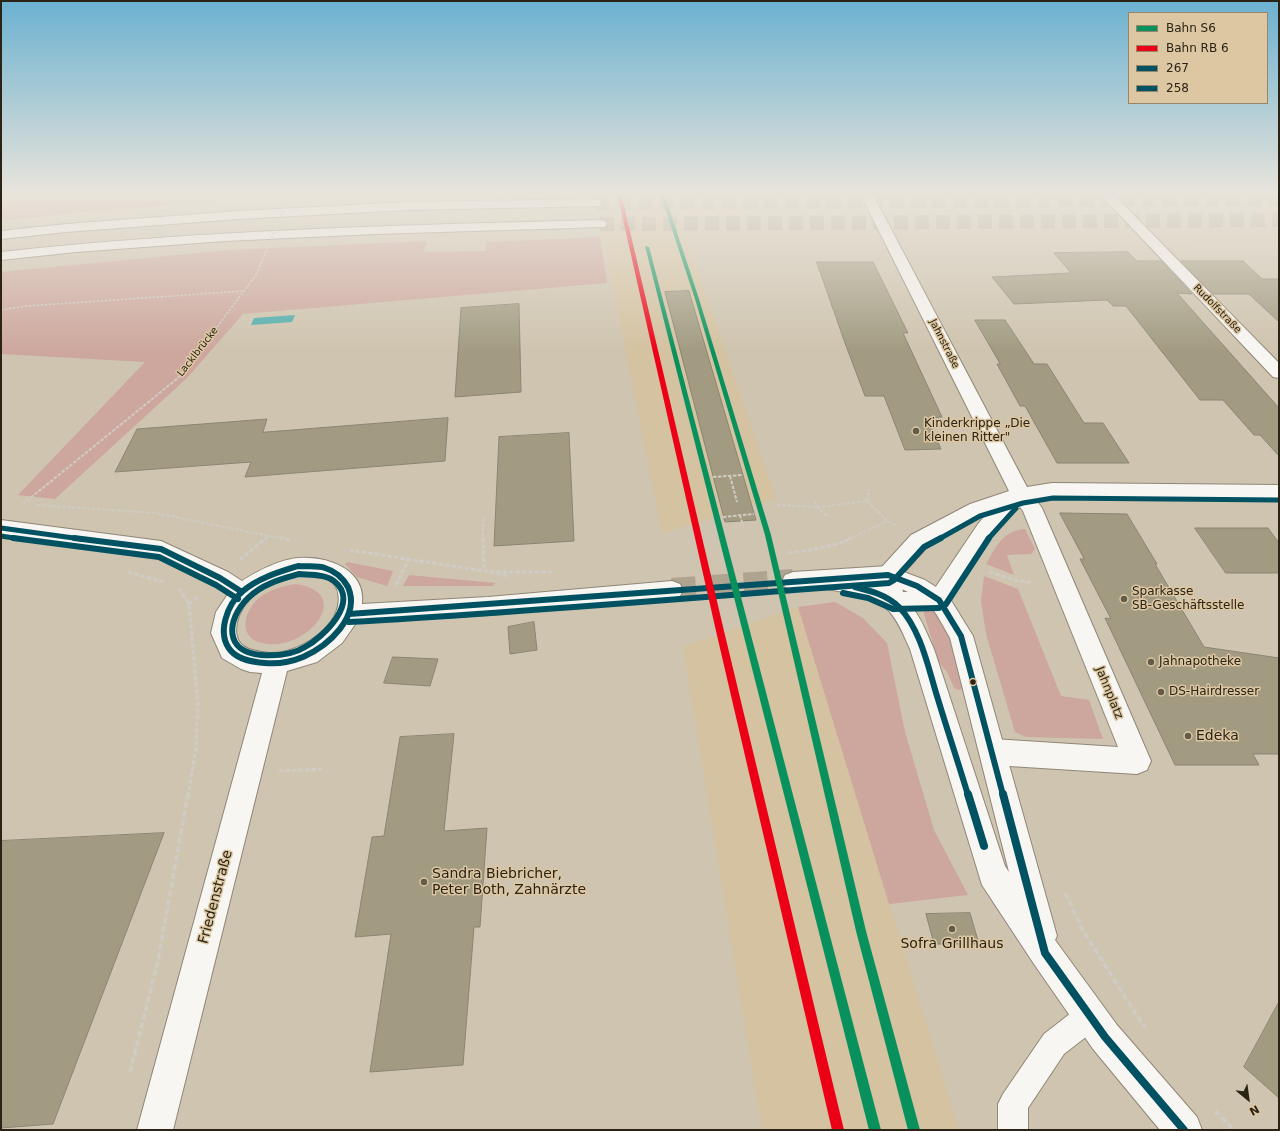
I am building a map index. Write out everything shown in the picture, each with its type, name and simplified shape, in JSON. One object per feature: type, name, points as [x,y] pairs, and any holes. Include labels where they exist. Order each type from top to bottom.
[{"type":"main road","points":[[1,256],[104,246]]},
{"type":"main road","name":"Jahnstraße","points":[[893,246],[1021,494]]},
{"type":"main road","name":"Rudolfstraße","points":[[1157,246],[1279,373]]},
{"type":"main road","points":[[888,575],[919,541],[977,509],[1021,494],[1052,490],[1279,492]]},
{"type":"main road","points":[[939,600],[985,529],[1002,510],[1021,494]]},
{"type":"main road","name":"Jahnplatz","points":[[993,752],[1137,761],[1032,508],[1021,494]]},
{"type":"main road","points":[[1,528],[161,549],[220,578],[242,592]]},
{"type":"main road","points":[[298,566],[325,568],[339,575],[348,585],[351,598],[349,614],[334,636],[308,655],[277,664],[250,662],[231,651],[223,633],[228,612],[242,592],[268,575],[298,566]]},
{"type":"main road","points":[[888,575],[894,601],[912,626],[922,648],[993,874],[1045,953],[1105,1037],[1184,1130]]},
{"type":"main road","points":[[793,581],[888,575],[918,586],[939,600],[961,636],[993,752],[1045,953]]},
{"type":"main road","points":[[821,580],[870,590],[894,601],[939,600]]},
{"type":"main road","points":[[349,614],[488,606],[672,590]]},
{"type":"main road","name":"Friedenstraße","points":[[155,1130],[277,664]]},
{"type":"lane","points":[[1012,1130],[1013,1104],[1054,1044],[1090,1016]]},
{"type":"path","name":"Lacklbrücke","points":[[23,504],[178,378],[256,275],[268,246]]},
{"type":"path","points":[[1159,248],[1279,247]]},
{"type":"path","points":[[1,310],[27,306],[244,291]]},
{"type":"path","points":[[713,477],[743,475]]},
{"type":"path","points":[[730,476],[737,502]]},
{"type":"path","points":[[867,501],[869,489]]},
{"type":"path","points":[[778,505],[817,507],[867,501]]},
{"type":"path","points":[[867,501],[887,520],[919,541]]},
{"type":"path","points":[[815,502],[817,507],[829,517]]},
{"type":"path","points":[[16,503],[155,513],[296,541]]},
{"type":"path","points":[[723,517],[754,514]]},
{"type":"path","points":[[740,515],[743,526]]},
{"type":"path","points":[[483,518],[484,571]]},
{"type":"path","points":[[788,553],[814,550],[839,544],[887,520]]},
{"type":"path","points":[[346,550],[491,572]]},
{"type":"path","points":[[395,586],[408,560]]},
{"type":"path","points":[[124,571],[169,583]]},
{"type":"path","points":[[990,572],[1000,575]]},
{"type":"path","points":[[130,1072],[158,961],[196,748],[198,704],[189,604],[177,585]]},
{"type":"path","points":[[272,772],[324,769]]},
{"type":"path","points":[[1064,892],[1085,934],[1148,1032]]},
{"type":"path","points":[[1214,1110],[1234,1130]]},
{"type":"shaded area","points":[[321,246],[426,246],[424,252],[485,251],[486,246],[601,246],[607,283],[243,314],[187,378],[55,499],[18,495],[145,362],[1,354],[1,272],[228,250]]},
{"type":"shaded area","points":[[605,246],[689,246],[776,499],[662,533]]},
{"type":"shaded area","points":[[1025,529],[1035,549],[1031,554],[1007,555],[1014,575],[986,564],[1001,540],[1017,530]]},
{"type":"shaded area","points":[[347,562],[393,571],[387,586],[357,577],[345,564]]},
{"type":"shaded area","points":[[409,575],[495,583],[493,586],[403,586]]},
{"type":"shaded area","points":[[984,576],[1018,589],[1061,696],[1089,700],[1103,739],[1026,737],[1015,732],[986,634],[981,601]]},
{"type":"shaded area","points":[[296,584],[314,590],[322,599],[323,610],[318,621],[308,632],[294,640],[278,644],[262,643],[254,640],[246,630],[246,623],[247,616],[254,603],[263,595],[272,590]]},
{"type":"shaded area","points":[[835,602],[863,618],[887,643],[905,732],[934,830],[968,895],[889,904],[798,607]]},
{"type":"shaded area","points":[[798,607],[959,1130],[762,1130],[683,647]]},
{"type":"shaded area","points":[[930,608],[936,611],[950,640],[962,689],[958,690],[954,688],[947,672],[939,663],[924,614],[924,610]]},
{"type":"water","points":[[295,315],[292,322],[251,325],[254,318]]},
{"type":"building","points":[[1128,252],[1137,261],[1161,261],[1192,294],[1177,293],[1279,408],[1279,456],[1260,435],[1254,435],[1223,400],[1200,400],[1126,306],[1113,306],[1107,300],[1014,304],[992,277],[1071,273],[1054,253]]},
{"type":"building","points":[[1181,261],[1243,261],[1262,279],[1279,279],[1279,322],[1249,294],[1213,294]]},
{"type":"building","points":[[817,262],[873,262],[908,333],[903,333],[942,417],[927,418],[941,449],[905,450],[884,396],[865,396]]},
{"type":"building","points":[[689,291],[756,520],[725,522],[665,292]]},
{"type":"building","points":[[519,304],[521,392],[455,397],[461,308]]},
{"type":"building","points":[[975,320],[1005,320],[1034,364],[1047,364],[1084,423],[1103,423],[1129,463],[1057,463],[1025,406],[1020,406],[997,364],[1000,364]]},
{"type":"building","points":[[448,418],[445,461],[245,477],[251,462],[115,472],[137,429],[267,419],[263,432]]},
{"type":"building","points":[[569,433],[574,541],[494,546],[499,437]]},
{"type":"building","points":[[1060,513],[1127,514],[1204,647],[1279,658],[1279,754],[1253,754],[1259,765],[1175,765],[1105,618],[1111,619],[1080,559],[1084,559]]},
{"type":"building","points":[[1195,528],[1268,528],[1279,543],[1279,573],[1226,573]]},
{"type":"building","points":[[534,622],[537,650],[510,654],[508,627]]},
{"type":"building","points":[[393,657],[438,659],[430,686],[384,683]]},
{"type":"building","points":[[454,734],[444,831],[487,828],[480,927],[474,927],[463,1065],[370,1072],[391,934],[355,937],[372,837],[384,836],[400,737]]},
{"type":"building","points":[[164,833],[53,1124],[1,1128],[1,841]]},
{"type":"building","name":"Sofra Grillhaus","points":[[970,913],[979,944],[934,944],[926,914]]},
{"type":"building","points":[[1279,1002],[1279,1098],[1244,1067]]},
{"type":"tunnel","points":[[672,590],[793,581]]},
{"type":"rail line","name":"S6","points":[[679,246],[697,299],[768,535],[861,931],[914,1130]]},
{"type":"rail line","name":"S6","points":[[647,247],[875,1130]]},
{"type":"transit line","points":[[631,246],[720,631],[838,1130]]},
{"type":"transit line","name":"258","points":[[349,622],[489,614],[673,598],[889,583],[894,580],[924,547],[980,516],[1023,503],[1053,498],[1279,500]]},
{"type":"transit line","name":"258","points":[[946,604],[986,541],[1005,518],[1016,508]]},
{"type":"transit line","name":"267","points":[[1,528],[161,549],[220,578],[242,592]]},
{"type":"transit line","name":"258","points":[[1,536],[159,557],[216,585],[238,599]]},
{"type":"transit line","name":"267","points":[[298,566],[325,568],[332,571],[343,580],[350,592],[351,599],[351,607],[346,620],[332,637],[309,654],[293,660],[287,662],[261,663],[238,657],[231,651],[224,637],[226,620],[233,603],[249,586],[276,573],[298,566]]},
{"type":"transit line","name":"258","points":[[299,574],[323,576],[334,581],[341,589],[343,598],[341,611],[328,630],[304,648],[276,656],[252,654],[237,645],[231,632],[235,615],[248,598],[271,582],[299,574]]},
{"type":"transit line","name":"267","points":[[349,614],[888,575],[917,586],[939,600],[961,636],[1045,953],[1105,1037],[1184,1130]]},
{"type":"transit line","name":"267","points":[[855,587],[882,595],[891,600],[905,614],[911,624],[922,649],[984,846]]},
{"type":"transit line","name":"258","points":[[843,593],[868,598],[893,609],[939,608]]},
{"type":"place","name":"Kinderkrippe „Die kleinen Ritter\"","points":[[916,431]]},
{"type":"place","name":"Sparkasse SB-Geschäftsstelle","points":[[1124,599]]},
{"type":"place","name":"Jahnapotheke","points":[[1151,662]]},
{"type":"place","name":"DS-Hairdresser","points":[[1161,692]]},
{"type":"place","name":"Edeka","points":[[1188,736]]},
{"type":"place","name":"Sandra Biebricher, Peter Both, Zahnärzte","points":[[424,882]]},
{"type":"place","name":"Sofra Grillhaus","points":[[952,929]]}]
